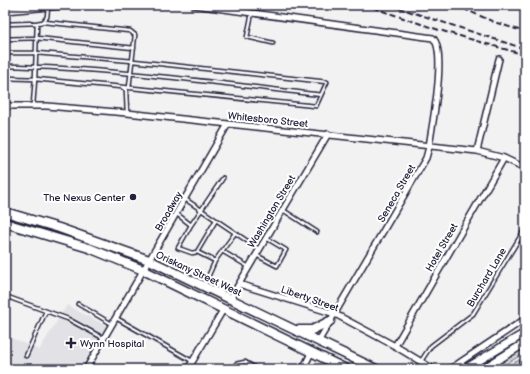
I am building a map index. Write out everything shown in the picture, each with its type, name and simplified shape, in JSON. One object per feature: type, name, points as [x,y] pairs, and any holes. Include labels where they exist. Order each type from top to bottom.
[{"type":"main road","name":"Oriskany Street West","points":[[5,212],[84,237],[149,260],[376,369]]},
{"type":"main road","name":"Oriskany Street West","points":[[5,223],[89,248],[143,270],[346,369]]},
{"type":"main road","points":[[294,330],[312,330],[330,321]]},
{"type":"main road","points":[[465,369],[525,333]]},
{"type":"main road","points":[[282,339],[300,342],[318,342]]},
{"type":"main road","points":[[483,369],[525,343]]},
{"type":"street","points":[[5,11],[72,5]]},
{"type":"street","points":[[194,5],[252,13]]},
{"type":"street","name":"Seneca Street","points":[[252,13],[433,38],[440,50],[440,64],[429,147],[426,158],[318,342]]},
{"type":"street","points":[[477,151],[499,59]]},
{"type":"street","name":"Whitesboro Street","points":[[5,106],[33,106],[127,113],[328,134],[429,147],[477,151],[504,158],[525,168]]},
{"type":"street","name":"Broadway","points":[[86,369],[228,124]]},
{"type":"street","name":"Washington Street","points":[[230,299],[282,209],[328,134]]},
{"type":"street","name":"Hotel Street","points":[[395,346],[504,158]]},
{"type":"street","name":"Liberty Street","points":[[239,284],[335,314],[395,346],[433,369]]},
{"type":"street","points":[[190,368],[192,361],[223,310]]},
{"type":"street","points":[[450,369],[525,319]]},
{"type":"street","points":[[303,369],[312,353]]},
{"type":"lane","points":[[44,22],[47,17],[48,7]]},
{"type":"lane","points":[[252,13],[248,37],[273,43]]},
{"type":"lane","points":[[5,24],[44,22],[130,31],[135,35],[130,86],[126,90]]},
{"type":"lane","points":[[33,106],[37,23]]},
{"type":"lane","points":[[5,39],[36,38],[134,48]]},
{"type":"lane","points":[[5,53],[36,53],[133,61],[327,82],[316,106],[130,86],[5,78]]},
{"type":"lane","points":[[5,66],[36,66],[131,74],[321,94]]},
{"type":"lane","points":[[122,86],[126,90],[127,113]]},
{"type":"lane","points":[[215,261],[197,252],[192,253],[178,248],[191,225],[223,178]]},
{"type":"lane","points":[[185,199],[259,249]]},
{"type":"lane","points":[[282,209],[317,232]]},
{"type":"lane","points":[[176,214],[191,225]]},
{"type":"lane","points":[[197,252],[216,220]]},
{"type":"lane","name":"Burchard Lane","points":[[421,361],[431,346],[473,314],[525,229]]},
{"type":"lane","points":[[204,286],[215,261],[234,233]]},
{"type":"lane","points":[[256,255],[277,266],[286,250],[266,238]]},
{"type":"lane","points":[[222,250],[248,267]]},
{"type":"lane","points":[[5,296],[68,318],[104,338]]},
{"type":"lane","points":[[78,304],[112,324]]},
{"type":"lane","points":[[26,356],[46,311]]},
{"type":"lane","points":[[116,318],[192,361]]},
{"type":"lane","points":[[234,369],[236,364],[245,362],[257,369]]},
{"type":"shaded area","name":"Wynn Hospital","points":[[67,305],[108,327],[84,369],[5,369],[5,335],[39,350]]},
{"type":"shaded area","points":[[525,347],[525,353],[497,369],[491,369]]},
{"type":"shaded area","points":[[523,358],[514,369],[501,369]]},
{"type":"railway","points":[[365,5],[439,30],[525,55]]},
{"type":"railway","points":[[390,5],[525,49]]},
{"type":"railway","points":[[455,5],[494,22],[525,32]]},
{"type":"place","name":"The Nexus Center","points":[[133,197]]},
{"type":"place","name":"Wynn Hospital","points":[[71,343]]}]
